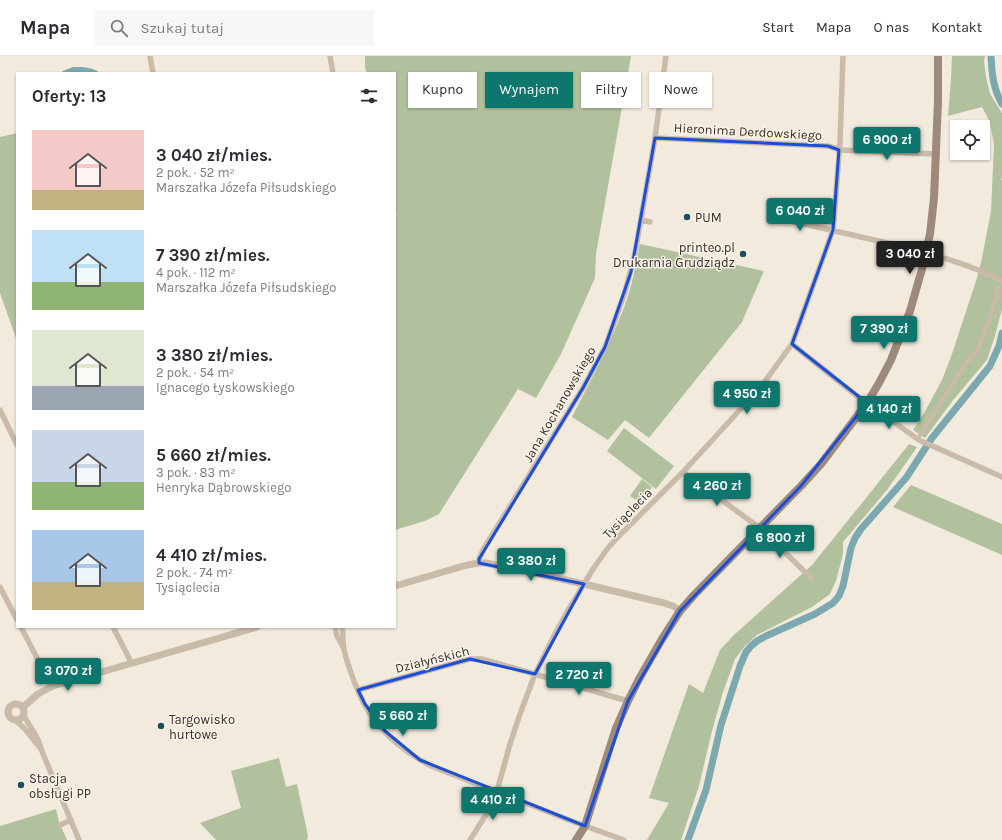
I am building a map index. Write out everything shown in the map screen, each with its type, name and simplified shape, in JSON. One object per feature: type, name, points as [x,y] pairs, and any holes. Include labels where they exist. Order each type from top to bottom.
[{"type":"main road","points":[[576,840],[584,826],[616,728],[628,701],[649,660],[680,611],[809,477],[867,403],[885,372],[911,306],[922,269],[932,220],[936,154],[938,56]]},
{"type":"street","points":[[150,56],[153,72]]},
{"type":"street","points":[[330,56],[333,72]]},
{"type":"street","name":"Jana Kochanowskiego","points":[[479,563],[479,559],[484,548],[583,388],[605,347],[625,292],[635,253],[655,138],[666,56]]},
{"type":"street","name":"Tysiąclecia","points":[[470,840],[494,802],[512,738],[535,674],[556,632],[584,584],[608,548],[683,472],[763,384],[792,344],[833,230],[839,150],[843,56]]},
{"type":"street","name":"Hieronima Derdowskiego","points":[[655,138],[828,146],[839,150],[936,154]]},
{"type":"street","points":[[771,217],[926,252],[981,270],[1002,281]]},
{"type":"street","points":[[641,220],[650,222]]},
{"type":"street","points":[[920,438],[955,380],[968,361],[976,353],[984,335],[998,288]]},
{"type":"street","points":[[792,344],[867,403],[929,445],[1002,477]]},
{"type":"street","points":[[0,410],[16,443]]},
{"type":"street","points":[[683,472],[760,528],[811,578]]},
{"type":"street","points":[[396,586],[467,565],[479,563],[493,564],[664,603],[673,606],[680,611]]},
{"type":"street","points":[[0,587],[16,618]]},
{"type":"street","points":[[22,628],[52,687]]},
{"type":"street","points":[[114,628],[131,663]]},
{"type":"street","points":[[335,628],[349,668],[365,704],[375,719],[400,746],[431,766],[584,826],[624,840]]},
{"type":"street","points":[[342,628],[343,647]]},
{"type":"street","points":[[23,707],[38,694],[52,687],[244,629]]},
{"type":"street","name":"Działyńskich","points":[[358,690],[470,658],[482,659],[628,701]]},
{"type":"street","points":[[23,707],[18,704],[10,706],[8,711],[9,716],[20,723],[41,749]]},
{"type":"street","points":[[23,707],[24,714],[38,738],[41,749],[79,840]]},
{"type":"street","points":[[0,709],[8,711]]},
{"type":"street","points":[[15,720],[20,719],[24,714]]},
{"type":"street","points":[[60,825],[71,820]]},
{"type":"highlighted area","points":[[655,138],[828,146],[839,150],[833,230],[792,344],[867,403],[801,486],[680,611],[628,701],[585,826],[420,760],[385,731],[365,704],[358,690],[470,659],[535,674],[584,584],[479,563],[479,559],[583,388],[605,347],[631,272]]},
{"type":"green space","points":[[365,56],[631,56],[628,72],[581,72],[581,108],[622,108],[596,254],[595,278],[561,354],[536,398],[518,389],[439,514],[425,521],[396,530],[396,72],[367,72]]},
{"type":"green space","points":[[952,56],[985,56],[984,61],[986,77],[990,94],[1002,113],[1002,309],[987,360],[954,399],[925,438],[913,430],[942,380],[952,354],[977,278],[991,211],[994,145],[990,120],[982,107],[948,116]]},
{"type":"green space","points":[[16,133],[16,338],[0,293],[0,137]]},
{"type":"green space","points":[[640,244],[764,271],[742,322],[649,438],[625,420],[608,440],[572,417],[616,328],[627,298]]},
{"type":"green space","points":[[624,428],[674,466],[656,489],[607,451]]},
{"type":"green space","points":[[909,444],[917,447],[887,490],[843,542],[843,554],[836,581],[830,594],[812,607],[757,635],[745,646],[735,659],[723,692],[699,786],[681,840],[647,840],[669,803],[649,798],[689,684],[703,693],[720,650],[734,635],[812,565]]},
{"type":"green space","points":[[642,479],[652,487],[641,503],[630,496]]},
{"type":"green space","points":[[911,485],[1002,524],[1002,555],[893,507]]},
{"type":"green space","points":[[279,758],[286,787],[297,784],[308,836],[307,840],[216,840],[200,823],[241,808],[231,771]]},
{"type":"green space","points":[[56,809],[59,822],[67,840],[0,840],[0,826]]},
{"type":"water","points":[[73,67],[84,67],[91,68],[98,72],[62,72]]},
{"type":"waterway","points":[[991,56],[994,81],[1002,104]]},
{"type":"waterway","points":[[688,840],[706,790],[721,725],[746,652],[757,641],[815,614],[833,603],[839,596],[855,538],[861,529],[906,478],[932,438],[990,366],[999,346],[1002,333]]},
{"type":"place","name":"PUM","points":[[687,217]]},
{"type":"place","name":"printeo.pl Drukarnia Grudziądz","points":[[743,254]]},
{"type":"place","name":"Targowisko hurtowe","points":[[161,726]]},
{"type":"place","name":"Stacja obsługi PP","points":[[21,785]]}]
